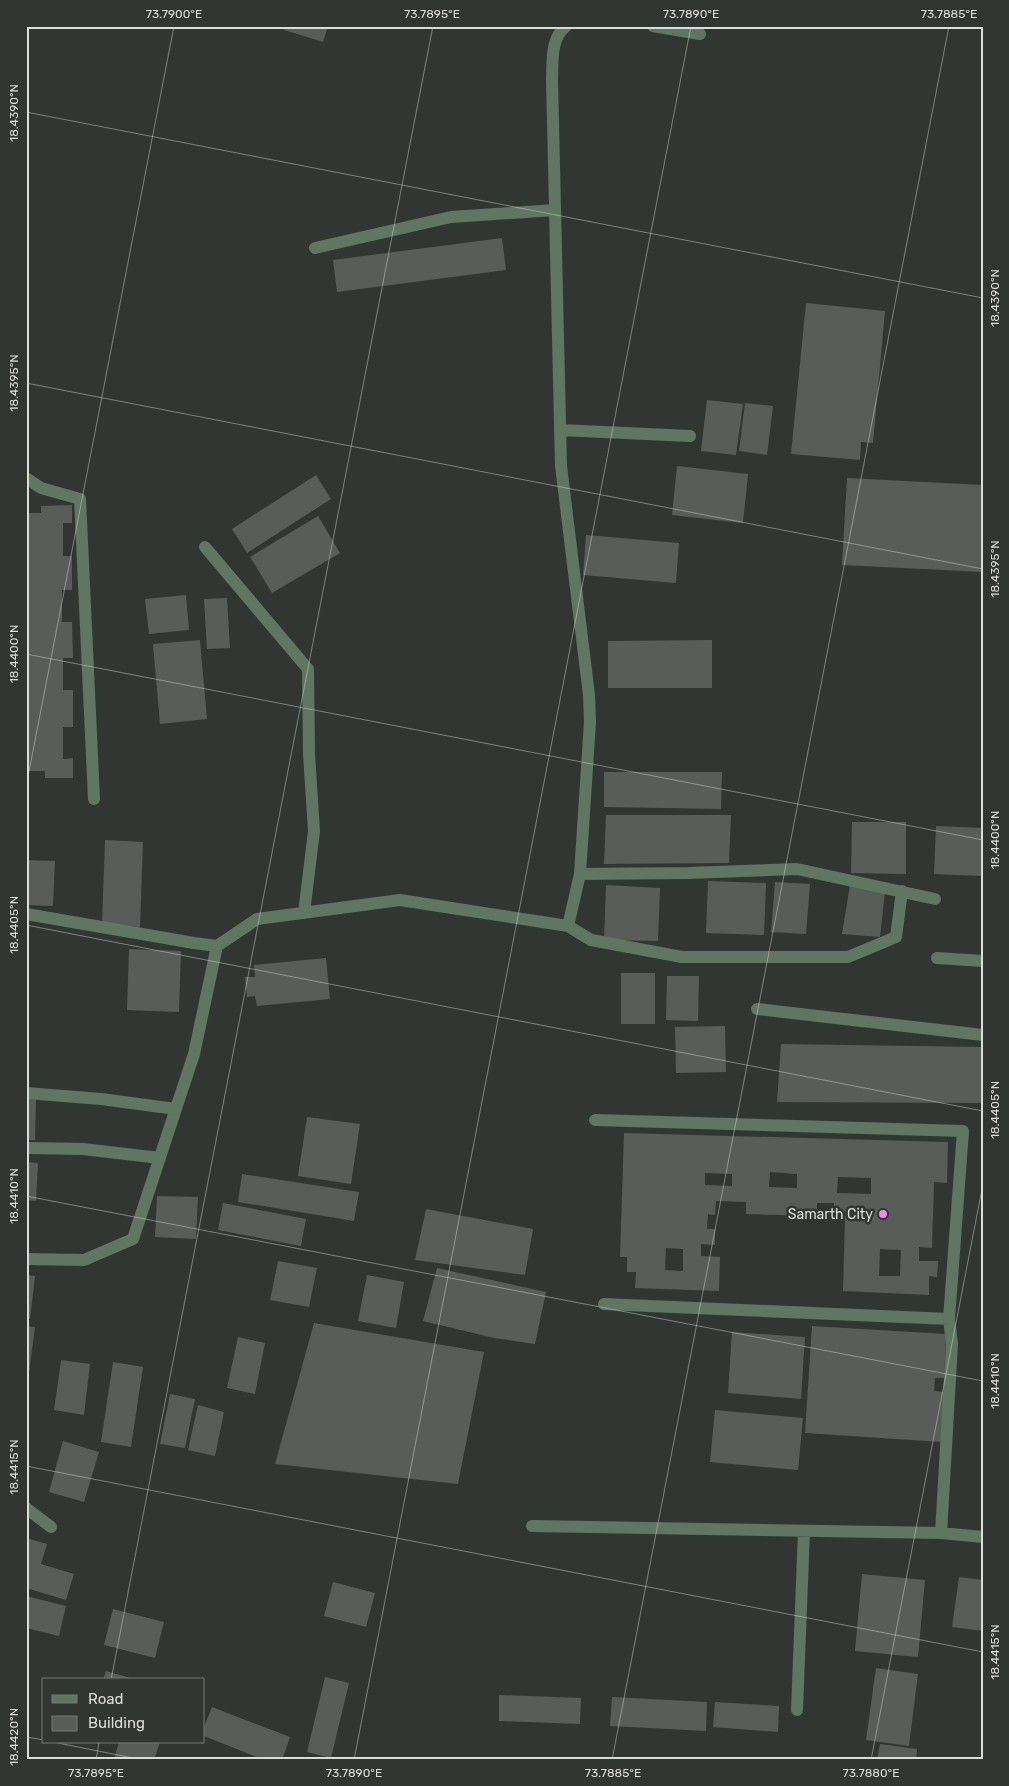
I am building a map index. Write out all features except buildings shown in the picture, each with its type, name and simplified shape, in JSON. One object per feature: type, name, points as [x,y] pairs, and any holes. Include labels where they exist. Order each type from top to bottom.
[{"type":"street","points":[[566,26],[556,38],[553,51],[561,466],[589,695],[590,722],[580,874],[568,926]]},
{"type":"street","points":[[653,26],[700,34]]},
{"type":"street","points":[[316,248],[451,217],[555,210]]},
{"type":"street","points":[[560,430],[690,436]]},
{"type":"street","points":[[26,478],[42,488],[80,499],[94,799]]},
{"type":"street","points":[[205,547],[308,669],[309,754],[314,831],[304,913]]},
{"type":"street","points":[[580,874],[688,874],[797,869],[935,899]]},
{"type":"street","points":[[26,914],[217,946],[257,919],[400,900],[568,926],[591,940],[682,957],[848,957],[896,937],[902,891]]},
{"type":"street","points":[[26,1259],[84,1260],[133,1240],[194,1054],[217,946]]},
{"type":"street","points":[[937,958],[983,961]]},
{"type":"street","points":[[757,1009],[983,1035]]},
{"type":"street","points":[[26,1092],[101,1098],[176,1109]]},
{"type":"street","points":[[595,1120],[963,1131],[949,1319],[952,1344],[941,1532]]},
{"type":"street","points":[[26,1148],[83,1148],[160,1158]]},
{"type":"street","points":[[604,1304],[949,1319]]},
{"type":"street","points":[[26,1508],[51,1527]]},
{"type":"street","points":[[532,1526],[941,1532],[983,1537]]},
{"type":"street","points":[[797,1710],[804,1531]]},
{"type":"place","name":"Samarth City","points":[[883,1214]]}]
